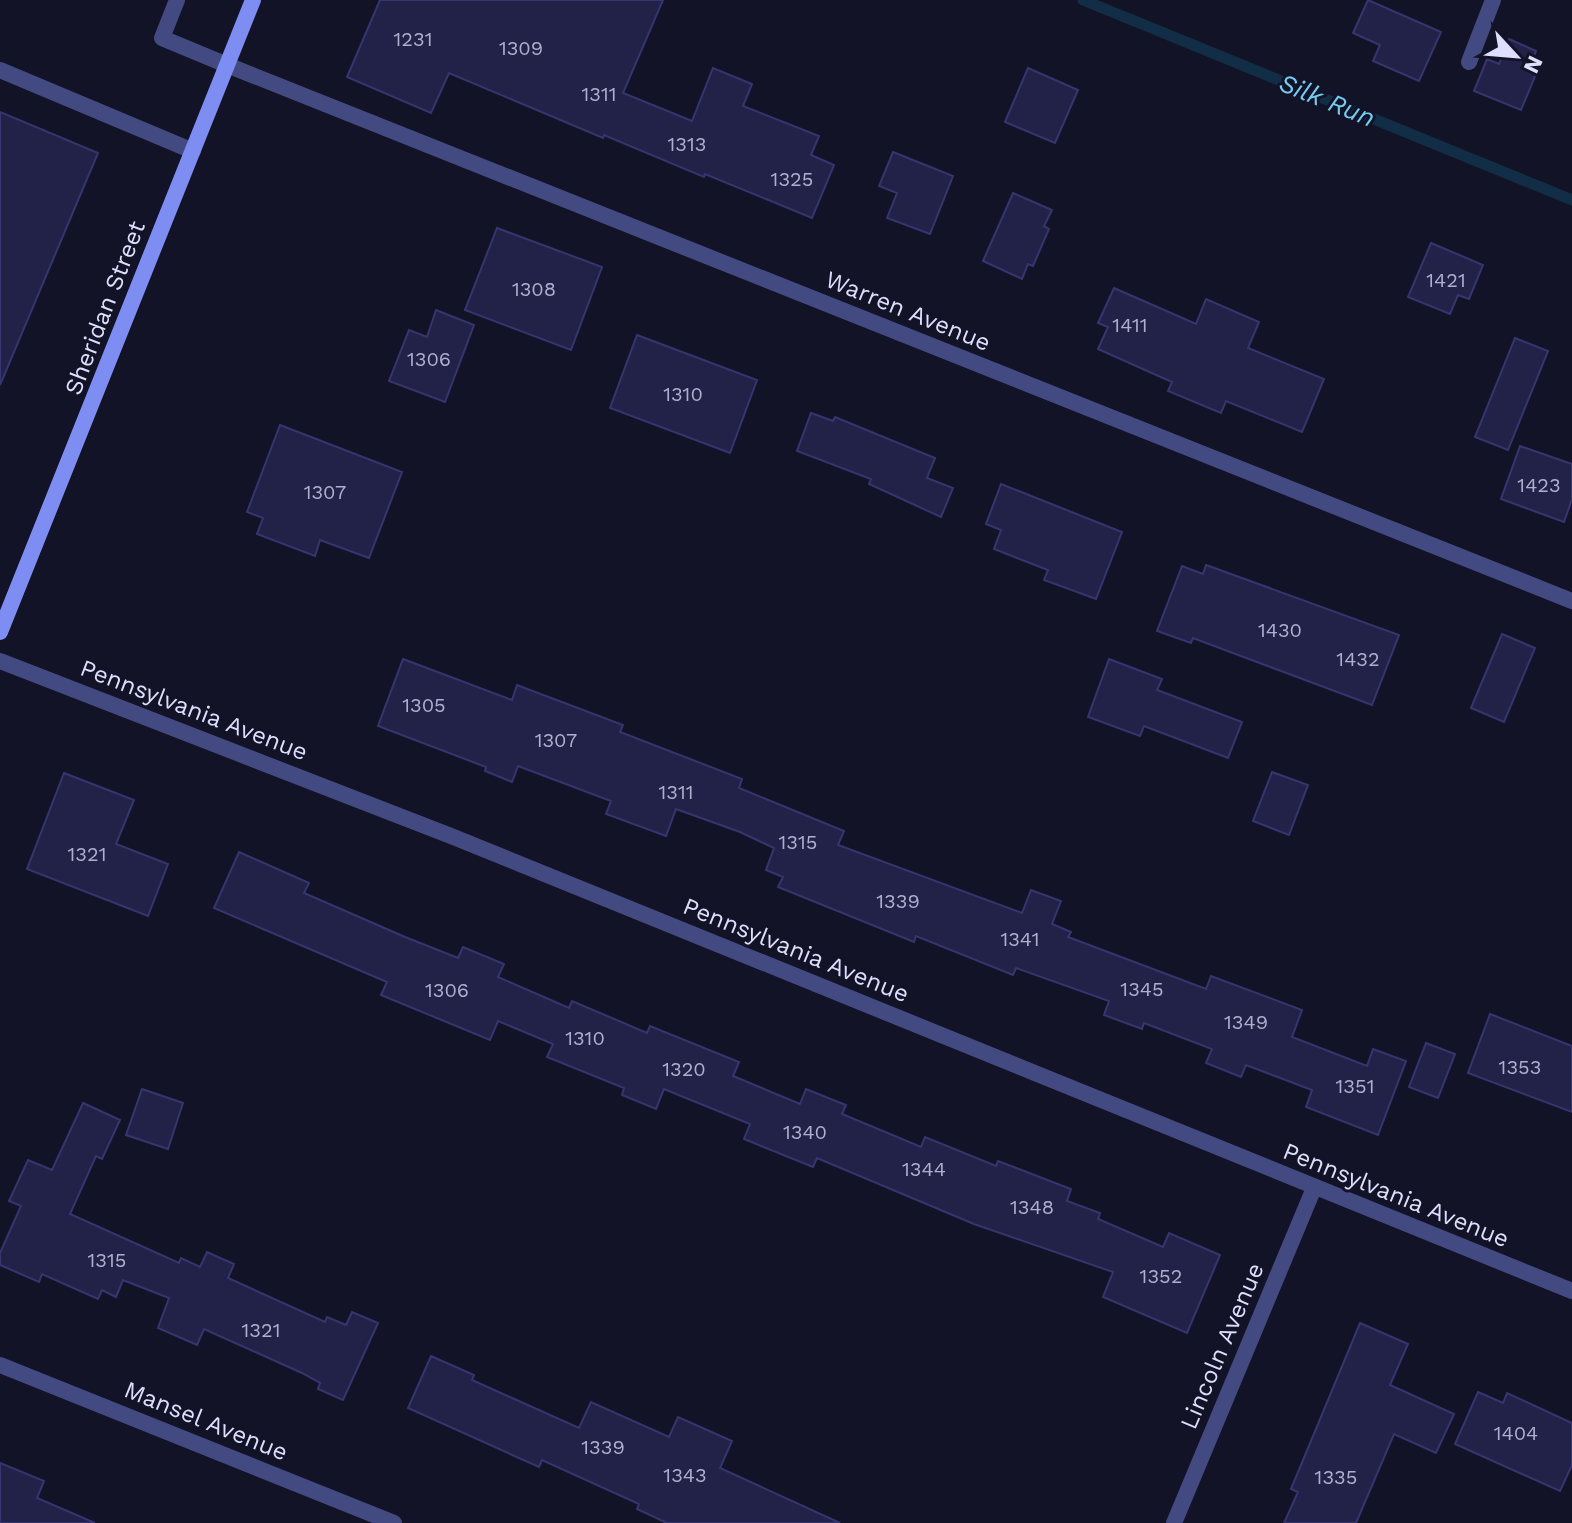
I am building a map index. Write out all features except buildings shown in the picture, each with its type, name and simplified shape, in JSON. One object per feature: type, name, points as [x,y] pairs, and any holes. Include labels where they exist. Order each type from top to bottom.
[{"type":"street","name":"Warren Avenue","points":[[177,0],[162,38],[1572,601]]},
{"type":"street","name":"Sheridan Street","points":[[0,632],[253,0]]},
{"type":"street","points":[[1469,62],[1493,0]]},
{"type":"street","points":[[0,70],[193,151]]},
{"type":"street","name":"Pennsylvania Avenue","points":[[0,661],[451,836],[1572,1291]]},
{"type":"street","name":"Lincoln Avenue","points":[[1174,1523],[1314,1188]]},
{"type":"street","name":"Mansel Avenue","points":[[0,1365],[394,1523]]},
{"type":"waterway","name":"Silk Run","points":[[1083,0],[1572,200]]}]
